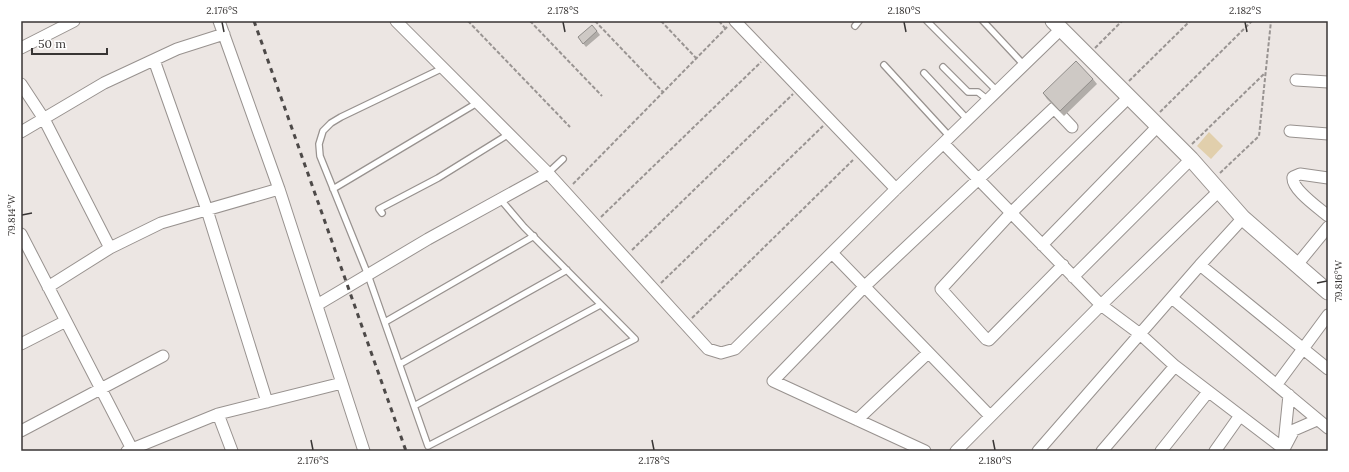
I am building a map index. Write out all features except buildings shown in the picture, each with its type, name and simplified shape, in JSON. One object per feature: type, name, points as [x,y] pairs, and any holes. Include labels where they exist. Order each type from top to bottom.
[{"type":"street","points":[[21,48],[74,21]]},
{"type":"street","points":[[219,21],[279,189],[364,451]]},
{"type":"street","points":[[397,21],[548,173],[708,349],[721,353],[735,349],[896,189],[1024,65],[1057,25],[1188,155],[1243,218],[1296,266],[1328,292]]},
{"type":"street","points":[[735,21],[896,189]]},
{"type":"street","points":[[21,132],[104,83],[177,50],[224,34]]},
{"type":"street","points":[[154,60],[207,210],[267,402]]},
{"type":"street","points":[[1296,80],[1328,82]]},
{"type":"street","points":[[21,84],[44,118],[110,248]]},
{"type":"street","points":[[1063,265],[992,339],[986,339],[941,289],[1125,93]]},
{"type":"street","points":[[925,451],[773,381],[865,286],[1054,108],[1072,127]]},
{"type":"street","points":[[1042,245],[1155,123]]},
{"type":"street","points":[[1290,131],[1328,134]]},
{"type":"street","points":[[947,141],[979,180],[1101,305],[1140,334],[1175,366],[1239,417],[1284,450]]},
{"type":"street","points":[[1074,277],[1188,155]]},
{"type":"street","points":[[317,305],[548,173]]},
{"type":"street","points":[[1328,178],[1300,174],[1293,177],[1292,180],[1296,188],[1328,216]]},
{"type":"street","points":[[956,451],[1101,305],[1216,186]]},
{"type":"street","points":[[48,287],[110,248],[161,223],[279,189]]},
{"type":"street","points":[[1038,451],[1200,265],[1243,218]]},
{"type":"street","points":[[1296,266],[1328,227]]},
{"type":"street","points":[[21,234],[131,450],[218,414],[342,383]]},
{"type":"street","points":[[832,253],[990,416]]},
{"type":"street","points":[[1200,265],[1328,369]]},
{"type":"street","points":[[1172,298],[1289,394],[1316,420],[1328,428]]},
{"type":"street","points":[[1277,384],[1328,314]]},
{"type":"street","points":[[21,344],[66,321]]},
{"type":"street","points":[[857,420],[928,353]]},
{"type":"street","points":[[21,431],[163,356]]},
{"type":"street","points":[[1102,451],[1175,366]]},
{"type":"street","points":[[1161,451],[1208,392]]},
{"type":"street","points":[[1284,450],[1289,394]]},
{"type":"street","points":[[218,414],[232,451]]},
{"type":"street","points":[[1215,451],[1239,417]]},
{"type":"street","points":[[1284,450],[1294,430],[1316,420]]},
{"type":"lane","points":[[855,26],[860,21]]},
{"type":"lane","points":[[927,21],[998,91]]},
{"type":"lane","points":[[983,21],[1024,65]]},
{"type":"lane","points":[[884,65],[947,141]]},
{"type":"lane","points":[[944,66],[968,92],[978,92],[988,100]]},
{"type":"lane","points":[[443,68],[341,117],[323,131],[318,144],[320,156],[368,275],[428,446],[635,340],[500,200]]},
{"type":"lane","points":[[924,73],[968,120]]},
{"type":"lane","points":[[333,189],[478,103]]},
{"type":"lane","points":[[382,213],[379,210],[438,178],[509,134]]},
{"type":"lane","points":[[548,173],[564,159]]},
{"type":"lane","points":[[385,322],[534,236]]},
{"type":"lane","points":[[400,364],[566,270]]},
{"type":"lane","points":[[414,406],[600,305]]},
{"type":"path","points":[[468,21],[570,127]]},
{"type":"path","points":[[530,21],[602,96]]},
{"type":"path","points":[[595,21],[663,92]]},
{"type":"path","points":[[661,21],[696,58]]},
{"type":"path","points":[[565,192],[725,28],[719,21]]},
{"type":"path","points":[[1087,56],[1122,21]]},
{"type":"path","points":[[1125,93],[1190,21]]},
{"type":"path","points":[[1155,123],[1252,21]]},
{"type":"path","points":[[1216,186],[1259,136],[1271,21]]},
{"type":"path","points":[[594,224],[768,55]]},
{"type":"path","points":[[1188,155],[1265,72]]},
{"type":"path","points":[[624,257],[800,88]]},
{"type":"path","points":[[654,290],[830,119]]},
{"type":"path","points":[[685,324],[862,152]]},
{"type":"shaded area","points":[[1209,132],[1223,146],[1211,159],[1197,146]]},
{"type":"railway","points":[[254,21],[406,451]]}]
